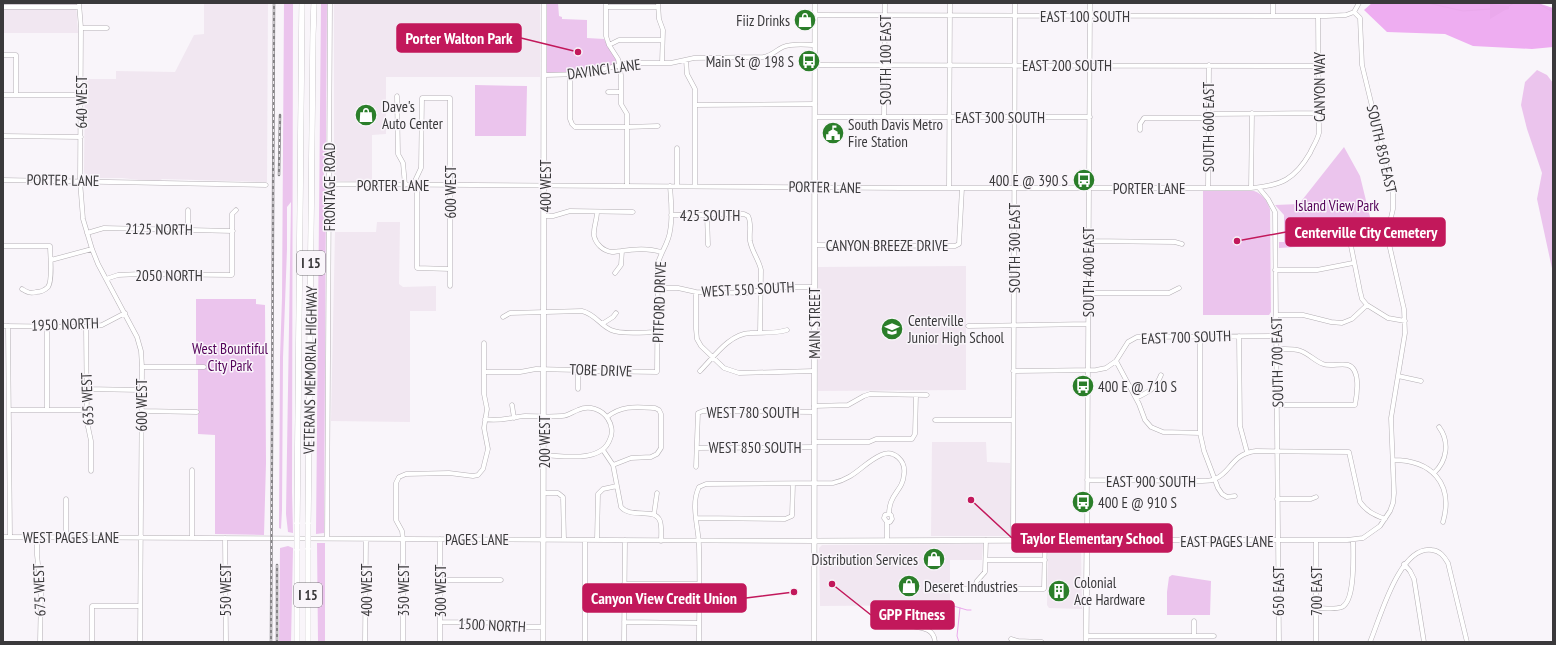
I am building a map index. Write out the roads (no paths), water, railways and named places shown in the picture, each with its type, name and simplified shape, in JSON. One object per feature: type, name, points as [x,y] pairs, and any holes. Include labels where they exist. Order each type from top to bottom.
[{"type":"highway","name":"VETERANS MEMORIAL HIGHWAY","points":[[297,642],[302,3]]},
{"type":"highway","name":"VETERANS MEMORIAL HIGHWAY","points":[[308,642],[312,34],[314,3]]},
{"type":"main road","name":"400 WEST","points":[[544,3],[544,369]]},
{"type":"main road","name":"MAIN STREET","points":[[814,642],[815,3]]},
{"type":"main road","name":"200 WEST","points":[[544,369],[544,540]]},
{"type":"main road","points":[[543,642],[544,540]]},
{"type":"main road","name":"EAST PAGES LANE","points":[[814,542],[887,540],[1086,540]]},
{"type":"main road","points":[[1086,540],[1086,639]]},
{"type":"street","name":"FRONTAGE ROAD","points":[[327,538],[330,3]]},
{"type":"street","name":"SOUTH 100 EAST","points":[[884,117],[885,3]]},
{"type":"street","points":[[949,188],[950,3]]},
{"type":"street","name":"SOUTH 300 EAST","points":[[1012,540],[1015,3]]},
{"type":"street","name":"SOUTH 400 EAST","points":[[1086,540],[1090,3]]},
{"type":"street","points":[[1272,3],[1273,16]]},
{"type":"street","points":[[1354,12],[1359,3]]},
{"type":"street","points":[[3,6],[79,5]]},
{"type":"street","name":"640 WEST","points":[[79,5],[81,28],[80,181]]},
{"type":"street","points":[[627,186],[627,114],[621,104],[621,75],[617,55],[609,45],[606,36],[606,5],[658,5],[659,19],[663,30],[662,63]]},
{"type":"street","name":"EAST 100 SOUTH","points":[[815,15],[1318,16],[1346,15],[1354,12]]},
{"type":"street","name":"SOUTH 850 EAST","points":[[1354,12],[1360,18],[1362,65],[1393,193],[1393,209],[1387,235],[1404,310],[1405,321],[1405,333],[1391,418],[1394,493],[1393,502],[1385,519]]},
{"type":"street","name":"CANYON WAY","points":[[1308,155],[1317,140],[1319,133],[1318,16]]},
{"type":"street","points":[[81,28],[107,28]]},
{"type":"street","points":[[609,45],[620,40],[662,40]]},
{"type":"street","name":"DAVINCI LANE","points":[[545,75],[583,74],[619,64],[629,63],[671,63],[694,58],[764,57],[770,56],[778,50],[790,45],[815,45]]},
{"type":"street","points":[[3,55],[16,55],[16,95]]},
{"type":"street","points":[[686,60],[687,74],[695,90],[695,186]]},
{"type":"street","name":"EAST 200 SOUTH","points":[[815,65],[1318,66]]},
{"type":"street","name":"SOUTH 600 EAST","points":[[1208,188],[1209,66]]},
{"type":"street","points":[[570,75],[570,119],[572,124],[576,127],[658,126]]},
{"type":"street","points":[[608,92],[621,92]]},
{"type":"street","points":[[3,95],[81,95]]},
{"type":"street","points":[[397,96],[398,154],[403,163],[405,185]]},
{"type":"street","name":"600 WEST","points":[[415,185],[421,168],[422,98],[450,98],[450,286]]},
{"type":"street","points":[[695,105],[815,104]]},
{"type":"street","points":[[1140,130],[1140,124],[1144,118],[1319,113]]},
{"type":"street","points":[[1251,188],[1252,114]]},
{"type":"street","name":"EAST 300 SOUTH","points":[[815,117],[1090,116]]},
{"type":"street","points":[[3,136],[81,137]]},
{"type":"street","points":[[677,148],[677,186]]},
{"type":"street","name":"PORTER LANE","points":[[329,184],[949,188],[1259,188],[1279,184],[1290,178],[1298,170],[1308,155]]},
{"type":"street","name":"PORTER LANE","points":[[3,180],[266,185]]},
{"type":"street","name":"600 WEST","points":[[80,181],[81,206],[92,249],[137,337],[141,351],[142,411],[140,642]]},
{"type":"street","points":[[415,185],[417,268],[450,269]]},
{"type":"street","name":"PITFORD DRIVE","points":[[657,372],[658,263],[670,231],[670,186]]},
{"type":"street","name":"CANYON BREEZE DRIVE","points":[[815,245],[955,246],[960,244],[962,188]]},
{"type":"street","name":"SOUTH 700 EAST","points":[[1259,188],[1268,199],[1275,212],[1278,541]]},
{"type":"street","points":[[188,210],[188,229]]},
{"type":"street","points":[[232,231],[232,214],[236,210]]},
{"type":"street","points":[[545,216],[553,216],[570,211],[633,212]]},
{"type":"street","points":[[597,212],[594,231],[596,241],[604,250],[612,252],[622,250],[654,250],[661,252]]},
{"type":"street","points":[[707,214],[708,246]]},
{"type":"street","name":"425 SOUTH","points":[[671,215],[744,214],[748,216],[750,220],[750,240],[753,251],[760,264],[761,289]]},
{"type":"street","name":"2125 NORTH","points":[[87,232],[104,228],[232,231]]},
{"type":"street","name":"2050 NORTH","points":[[106,279],[118,275],[140,274],[232,276],[232,231]]},
{"type":"street","points":[[1088,241],[1175,242],[1182,244]]},
{"type":"street","points":[[1350,241],[1353,263],[1362,299],[1367,305],[1388,318],[1405,321]]},
{"type":"street","points":[[3,246],[50,246],[51,260],[48,286],[42,291],[33,293],[22,289]]},
{"type":"street","points":[[51,260],[92,249]]},
{"type":"street","points":[[615,273],[621,265],[622,250]]},
{"type":"street","points":[[1275,270],[1317,270],[1353,263]]},
{"type":"street","name":"WEST 550 SOUTH","points":[[658,288],[678,288],[696,292],[746,293],[773,287],[814,286]]},
{"type":"street","points":[[1088,292],[1168,293],[1179,288]]},
{"type":"street","points":[[760,332],[761,289]]},
{"type":"street","points":[[696,292],[697,339],[701,346],[724,368],[739,373],[814,371]]},
{"type":"street","points":[[1276,315],[1303,315],[1331,322],[1342,323],[1352,319],[1367,305]]},
{"type":"street","points":[[503,317],[510,313],[582,311],[596,317],[611,331],[657,332]]},
{"type":"street","name":"1950 NORTH","points":[[3,326],[86,327],[102,325],[125,313]]},
{"type":"street","points":[[602,324],[613,317],[616,313]]},
{"type":"street","points":[[968,326],[1014,324],[1088,324]]},
{"type":"street","points":[[8,326],[10,537]]},
{"type":"street","points":[[47,327],[47,409]]},
{"type":"street","name":"635 WEST","points":[[86,327],[86,422],[91,441],[91,471]]},
{"type":"street","points":[[700,371],[739,334],[779,332],[787,330]]},
{"type":"street","points":[[1200,336],[1200,433],[1214,480],[1222,494],[1228,497],[1235,496]]},
{"type":"street","points":[[1239,336],[1240,426],[1247,452]]},
{"type":"street","name":"EAST 700 SOUTH","points":[[1116,361],[1128,342],[1137,337],[1276,336]]},
{"type":"street","points":[[484,343],[484,394],[487,409],[486,419],[497,420],[544,416],[566,416],[581,409],[588,408],[599,411],[607,417],[611,424],[612,434],[609,443],[597,454],[544,455]]},
{"type":"street","points":[[1276,349],[1302,351],[1323,364],[1348,365],[1356,374],[1357,391],[1355,405],[1277,405]]},
{"type":"street","points":[[1013,371],[1087,370],[1106,368],[1116,361],[1136,398],[1145,420],[1151,426],[1163,432],[1200,433]]},
{"type":"street","points":[[142,367],[204,367]]},
{"type":"street","name":"TOBE DRIVE","points":[[484,372],[518,372],[535,369],[657,372]]},
{"type":"street","points":[[578,370],[578,388]]},
{"type":"street","points":[[1136,398],[1154,388],[1161,375]]},
{"type":"street","points":[[1398,376],[1421,381]]},
{"type":"street","points":[[86,389],[142,390]]},
{"type":"street","points":[[814,409],[848,405],[870,394],[927,395]]},
{"type":"street","name":"WEST 850 SOUTH","points":[[697,448],[814,445],[869,442],[876,439],[910,439],[914,438],[915,434],[916,394]]},
{"type":"street","points":[[512,405],[514,418]]},
{"type":"street","points":[[607,417],[616,410],[626,408],[655,408],[660,411],[661,414],[661,448],[658,454],[651,457],[631,458],[614,465]]},
{"type":"street","name":"WEST 780 SOUTH","points":[[697,448],[697,419],[698,413],[703,411],[814,409]]},
{"type":"street","points":[[9,410],[86,410]]},
{"type":"street","points":[[142,411],[197,412]]},
{"type":"street","name":"350 WEST","points":[[403,642],[403,539],[402,531],[396,518],[397,480],[400,476],[409,474],[450,473],[471,476],[478,475],[484,469],[488,451],[484,430],[486,419]]},
{"type":"street","points":[[935,420],[1013,420]]},
{"type":"street","points":[[1434,473],[1441,466],[1445,454],[1444,433],[1440,427]]},
{"type":"street","points":[[696,467],[697,448]]},
{"type":"street","points":[[603,450],[614,465],[620,505],[624,511],[630,513],[654,514],[660,523],[661,540]]},
{"type":"street","points":[[1214,480],[1240,456],[1247,452],[1349,452],[1360,502],[1365,509],[1372,514],[1385,519]]},
{"type":"street","points":[[699,642],[699,541],[695,494],[699,487],[706,484],[814,484],[841,481],[861,470],[881,455],[887,453],[893,454],[904,464],[905,473],[903,485],[891,502],[889,514],[892,520],[887,522],[887,540]]},
{"type":"street","points":[[1393,460],[1414,462],[1434,473],[1440,482],[1445,496],[1446,512],[1443,522]]},
{"type":"street","points":[[192,470],[192,538]]},
{"type":"street","name":"EAST 900 SOUTH","points":[[1087,480],[1214,480]]},
{"type":"street","points":[[696,518],[785,519],[792,516],[792,484]]},
{"type":"street","points":[[597,540],[598,494],[603,489],[617,486]]},
{"type":"street","points":[[544,493],[558,493],[563,497],[564,540]]},
{"type":"street","points":[[654,514],[657,494]]},
{"type":"street","points":[[1277,499],[1316,498]]},
{"type":"street","points":[[66,499],[66,537]]},
{"type":"street","name":"EAST PAGES LANE","points":[[1086,540],[1352,540],[1363,538],[1380,526],[1385,519]]},
{"type":"street","name":"WEST PAGES LANE","points":[[3,537],[140,537]]},
{"type":"street","name":"PAGES LANE","points":[[140,537],[814,542]]},
{"type":"street","name":"675 WEST","points":[[38,538],[37,555],[41,592],[40,642]]},
{"type":"street","name":"550 WEST","points":[[225,538],[226,642]]},
{"type":"street","name":"400 WEST","points":[[365,642],[366,539]]},
{"type":"street","name":"300 WEST","points":[[440,539],[440,642]]},
{"type":"street","points":[[585,540],[585,642]]},
{"type":"street","points":[[624,540],[624,642]]},
{"type":"street","points":[[974,589],[977,581],[985,572],[986,540]]},
{"type":"street","points":[[953,589],[1043,589],[1045,587],[1045,540]]},
{"type":"street","points":[[1316,608],[1339,607],[1345,604],[1353,579],[1352,540]]},
{"type":"street","name":"650 EAST","points":[[1278,541],[1278,642]]},
{"type":"street","name":"700 EAST","points":[[1316,541],[1316,642]]},
{"type":"street","points":[[1370,642],[1398,574],[1404,564],[1414,555],[1426,550],[1434,550],[1444,556],[1448,566],[1467,642]]},
{"type":"street","points":[[986,560],[1045,560]]},
{"type":"street","points":[[1404,564],[1414,579],[1424,642]]},
{"type":"street","points":[[440,580],[501,580]]},
{"type":"street","points":[[624,584],[699,584]]},
{"type":"street","points":[[92,642],[92,606],[140,606]]},
{"type":"street","points":[[1194,621],[1194,636]]},
{"type":"street","name":"1500 NORTH","points":[[440,622],[511,623],[525,627],[543,627]]},
{"type":"street","points":[[624,622],[699,623]]},
{"type":"street","points":[[911,626],[930,630],[933,634],[935,642]]},
{"type":"street","points":[[1086,639],[1130,636],[1214,636]]},
{"type":"street","points":[[1130,636],[1130,642]]},
{"type":"street","points":[[1011,639],[1018,641],[1042,642]]},
{"type":"waterway","points":[[1428,3],[1463,11],[1491,9]]},
{"type":"waterway","points":[[1509,6],[1514,3]]},
{"type":"waterway","points":[[1529,3],[1539,4],[1553,12]]},
{"type":"waterway","points":[[950,605],[971,610]]},
{"type":"waterway","points":[[959,642],[957,636],[960,608]]},
{"type":"railway","points":[[271,642],[274,3]]},
{"type":"railway","points":[[279,175],[280,115]]},
{"type":"railway","points":[[277,565],[277,642]]},
{"type":"place","name":"Fiiz Drinks","points":[[805,20]]},
{"type":"place","name":"Porter Walton Park","points":[[578,52]]},
{"type":"place","name":"Main St @ 198 S","points":[[809,61]]},
{"type":"place","name":"Dave's Auto Center","points":[[366,115]]},
{"type":"place","name":"South Davis Metro Fire Station","points":[[833,133]]},
{"type":"place","name":"400 E @ 390 S","points":[[1084,180]]},
{"type":"place","name":"Centerville City Cemetery","points":[[1237,241]]},
{"type":"place","name":"Centerville Junior High School","points":[[892,329]]},
{"type":"place","name":"400 E @ 710 S","points":[[1083,386]]},
{"type":"place","name":"Taylor Elementary School","points":[[971,500]]},
{"type":"place","name":"400 E @ 910 S","points":[[1083,502]]},
{"type":"place","name":"Distribution Services","points":[[934,559]]},
{"type":"place","name":"GPP FItness","points":[[832,584]]},
{"type":"place","name":"Deseret Industries","points":[[909,586]]},
{"type":"place","name":"Colonial Ace Hardware","points":[[1059,591]]},
{"type":"place","name":"Canyon View Credit Union","points":[[794,592]]},
{"type":"park label","name":"Island View Park","points":[[1337,205]]},
{"type":"park label","name":"West Bountiful City Park","points":[[230,356]]}]
